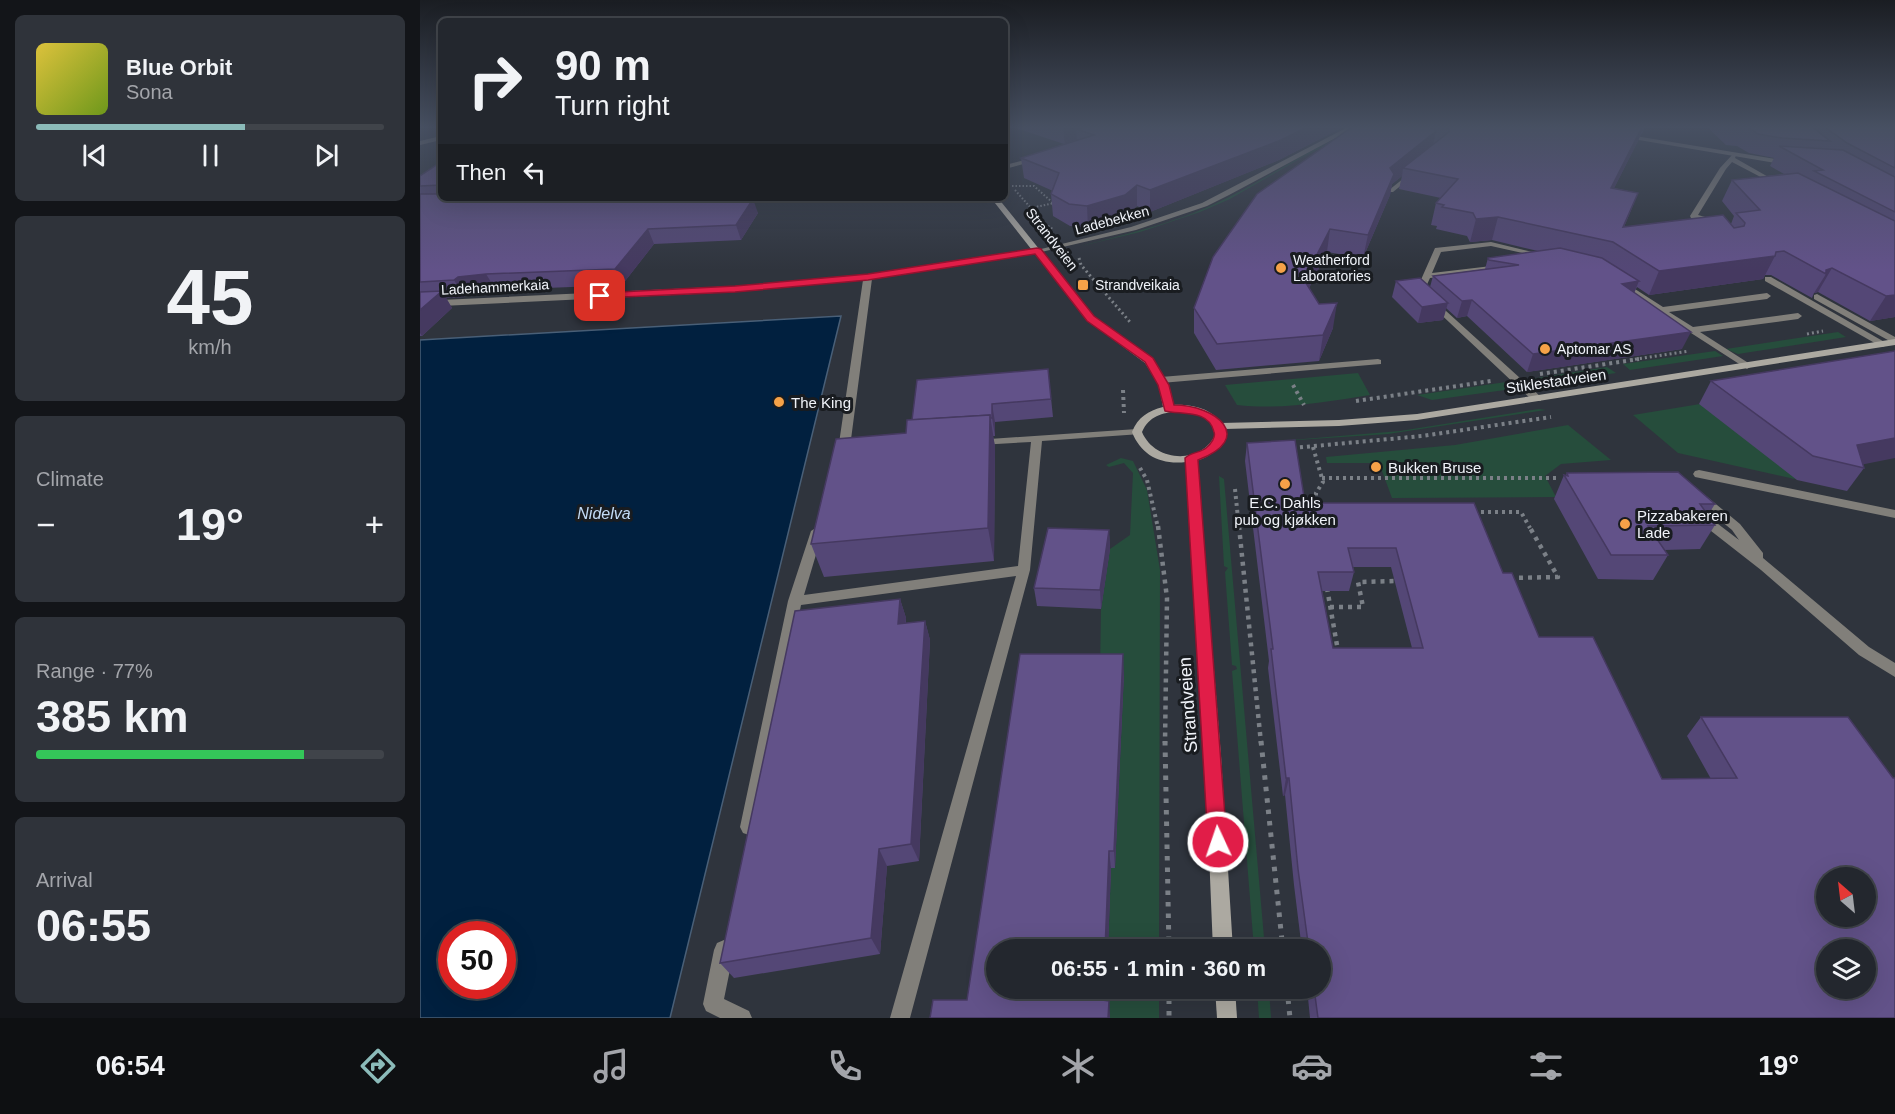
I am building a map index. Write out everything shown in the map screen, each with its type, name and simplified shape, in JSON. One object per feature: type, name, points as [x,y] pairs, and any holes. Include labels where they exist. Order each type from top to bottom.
[{"type":"main road","name":"Strandveien","points":[[996,201],[1090,318],[1149,360],[1161,380],[1169,409]]},
{"type":"main road","name":"Stiklestadveien","points":[[1219,426],[1339,423],[1417,417],[1895,342]]},
{"type":"main road","points":[[1169,409],[1187,409],[1203,413],[1219,426],[1220,439],[1217,445],[1210,451],[1191,458],[1168,458],[1148,451],[1138,439],[1137,432],[1144,419],[1169,409]]},
{"type":"main road","name":"Strandveien","points":[[1191,458],[1213,756],[1222,939]]},
{"type":"main road","points":[[1226,999],[1227,1018]]},
{"type":"street","name":"Ladebekken","points":[[1037,251],[1118,232],[1191,209],[1226,194],[1260,175]]},
{"type":"street","points":[[1391,191],[1411,175]]},
{"type":"street","points":[[1718,231],[1717,223],[1694,216],[1719,175]]},
{"type":"street","points":[[1762,175],[1785,188]]},
{"type":"street","points":[[1536,262],[1547,259],[1491,244],[1438,250],[1420,291],[1537,399]]},
{"type":"street","name":"Ladehammerkaia","points":[[420,304],[735,289],[868,277],[1037,251]]},
{"type":"street","points":[[1426,276],[1514,265]]},
{"type":"street","points":[[1608,275],[1747,366]]},
{"type":"street","points":[[846,453],[868,277]]},
{"type":"street","points":[[1768,279],[1882,344]]},
{"type":"street","points":[[1661,310],[1767,296]]},
{"type":"street","points":[[1817,297],[1895,342]]},
{"type":"street","points":[[1691,330],[1798,316]]},
{"type":"street","points":[[1161,380],[1378,362]]},
{"type":"street","points":[[968,443],[1125,435],[1137,432]]},
{"type":"street","points":[[900,1018],[1024,570],[1037,439]]},
{"type":"street","points":[[1699,474],[1895,514]]},
{"type":"street","points":[[1690,490],[1736,526],[1766,567]]},
{"type":"street","points":[[1692,510],[1766,567],[1864,651],[1895,671]]},
{"type":"street","points":[[746,843],[795,601],[823,514]]},
{"type":"street","points":[[795,601],[1024,570]]},
{"type":"street","points":[[727,935],[713,1004],[742,1018]]},
{"type":"path","points":[[1009,183],[1045,224],[1056,231]]},
{"type":"path","points":[[1012,186],[1032,183],[1036,185],[1042,196],[1053,203]]},
{"type":"path","points":[[1030,208],[1060,203]]},
{"type":"path","points":[[1077,253],[1081,266],[1134,326]]},
{"type":"path","points":[[1796,335],[1852,327]]},
{"type":"path","points":[[1351,401],[1718,347]]},
{"type":"path","points":[[1123,390],[1125,435],[1134,459],[1147,480],[1156,513],[1167,598],[1164,708],[1169,939]]},
{"type":"path","points":[[1297,409],[1306,408]]},
{"type":"path","points":[[1313,447],[1323,482],[1316,493],[1317,512]]},
{"type":"path","points":[[1322,478],[1560,478]]},
{"type":"path","points":[[1235,489],[1282,939]]},
{"type":"path","points":[[1464,512],[1521,512],[1558,577],[1499,578]]},
{"type":"path","points":[[1330,607],[1363,607],[1358,582],[1405,580]]},
{"type":"path","points":[[1327,585],[1339,658]]},
{"type":"path","points":[[1169,999],[1169,1018]]},
{"type":"path","points":[[1288,999],[1290,1018]]},
{"type":"green space","points":[[1272,175],[1230,199],[1200,212],[1140,232],[1081,246],[1157,226],[1194,213]]},
{"type":"green space","points":[[1838,332],[1846,337],[1738,354],[1726,349]]},
{"type":"green space","points":[[1715,351],[1723,356],[1630,370],[1623,364]]},
{"type":"green space","points":[[1607,367],[1616,373],[1539,385],[1524,380]]},
{"type":"green space","points":[[1358,373],[1370,395],[1271,407],[1237,405],[1225,385]]},
{"type":"green space","points":[[1506,382],[1505,390],[1432,400],[1417,395]]},
{"type":"green space","points":[[1700,404],[1799,480],[1678,453],[1633,415]]},
{"type":"green space","points":[[1539,409],[1546,410],[1388,434],[1268,442],[1400,431]]},
{"type":"green space","points":[[1568,425],[1611,460],[1561,464],[1545,476],[1556,497],[1392,498],[1379,463],[1327,463],[1326,457],[1455,445]]},
{"type":"green space","points":[[1121,458],[1133,461],[1147,490],[1160,570],[1159,939],[1108,939],[1111,868],[1115,868],[1124,673],[1100,673],[1101,609],[1110,549],[1130,535],[1133,473],[1124,463],[1109,467],[1106,465]]},
{"type":"green space","points":[[1219,476],[1224,479],[1264,939],[1253,939],[1232,671],[1237,669],[1232,665],[1225,572],[1228,568],[1224,566]]},
{"type":"green space","points":[[1106,999],[1159,999],[1159,1018],[1110,1018],[1110,1015],[1105,1015]]},
{"type":"green space","points":[[1258,999],[1270,999],[1271,1018],[1259,1018]]},
{"type":"water","name":"Nidelva","points":[[841,316],[670,1018],[420,1018],[420,340]]},
{"type":"building","points":[[438,175],[438,185],[420,186],[420,176]]},
{"type":"building","points":[[1058,175],[1191,175],[1150,190],[1137,185],[1125,195],[1087,206],[1069,204],[1051,194]]},
{"type":"building","points":[[1285,175],[1394,175],[1368,235],[1330,229],[1304,280],[1319,304],[1337,303],[1323,335],[1217,344],[1194,308],[1213,257],[1257,194]]},
{"type":"building","points":[[1436,175],[1618,175],[1611,188],[1638,193],[1623,227],[1723,215],[1734,228],[1744,226],[1745,223],[1736,213],[1760,210],[1732,180],[1801,175],[1895,221],[1895,295],[1886,296],[1832,268],[1826,270],[1826,274],[1784,251],[1776,252],[1775,256],[1659,271],[1613,242],[1498,217],[1476,219],[1473,213],[1442,207],[1444,205],[1436,203],[1458,179]]},
{"type":"building","points":[[1821,175],[1890,175],[1895,177],[1895,212]]},
{"type":"building","points":[[420,194],[438,194],[438,201],[752,201],[736,225],[648,229],[615,269],[486,274],[458,277],[454,280],[420,282]]},
{"type":"building","points":[[1560,248],[1602,258],[1639,281],[1622,284],[1691,332],[1533,354],[1472,300],[1462,301],[1433,276],[1519,265],[1488,258]]},
{"type":"building","points":[[1420,278],[1448,303],[1422,307],[1396,281]]},
{"type":"building","points":[[442,291],[420,310],[420,292]]},
{"type":"building","points":[[1895,351],[1895,438],[1857,445],[1864,468],[1813,456],[1711,381]]},
{"type":"building","points":[[1048,369],[1051,399],[992,404],[992,418],[990,415],[912,420],[917,380]]},
{"type":"building","points":[[990,415],[988,528],[811,544],[836,439],[906,433],[907,420]]},
{"type":"building","points":[[1295,440],[1305,503],[1474,503],[1503,573],[1512,573],[1539,637],[1593,637],[1662,779],[1737,778],[1701,717],[1848,717],[1895,778],[1895,1018],[1318,1018],[1315,999],[1331,999],[1331,939],[1308,939],[1289,778],[1286,778],[1271,649],[1273,649],[1247,443]],"holes":[[[1348,548],[1396,548],[1423,648],[1333,648],[1318,572],[1354,572]]]},
{"type":"building","points":[[1678,472],[1715,504],[1700,504],[1715,525],[1648,526],[1668,555],[1611,555],[1564,475],[1568,476],[1567,473]]},
{"type":"building","points":[[1048,528],[1109,530],[1100,590],[1034,588]]},
{"type":"building","points":[[900,599],[898,624],[925,621],[911,844],[879,849],[871,938],[720,963],[795,611]]},
{"type":"building","points":[[1020,654],[1123,654],[1114,851],[1109,851],[1105,939],[986,939],[986,999],[1103,999],[1109,1001],[1108,1018],[930,1018],[933,1000],[967,1000]]},
{"type":"place","name":"Weatherford Laboratories","points":[[1281,268]]},
{"type":"place","name":"Strandveikaia","points":[[1083,285]]},
{"type":"place","name":"Aptomar AS","points":[[1545,349]]},
{"type":"place","name":"The King","points":[[779,402]]},
{"type":"place","name":"Bukken Bruse","points":[[1376,467]]},
{"type":"place","name":"E.C. Dahls pub og kjøkken","points":[[1285,484]]},
{"type":"place","name":"Pizzabakeren Lade","points":[[1625,524]]},
{"type":"route","points":[[600,296],[735,289],[868,277],[1037,251],[1098,326],[1149,360],[1164,385],[1169,409],[1195,410],[1210,417],[1219,426],[1221,433],[1217,445],[1202,455],[1191,458],[1218,842]]}]
